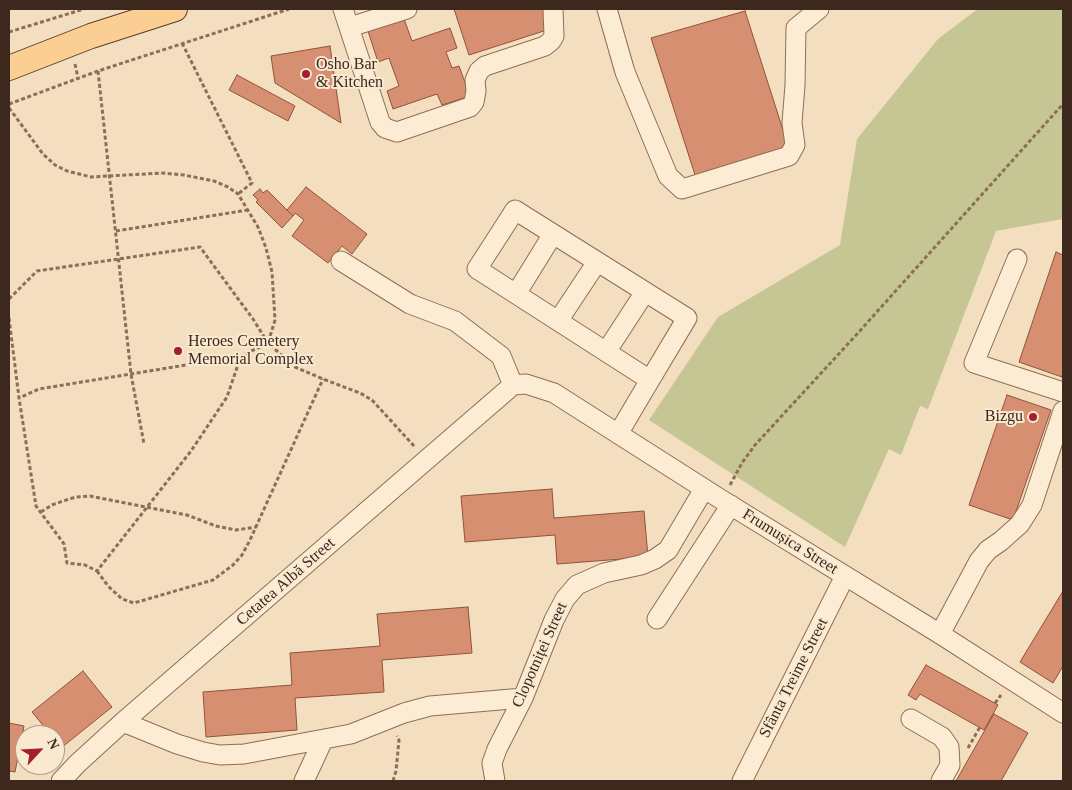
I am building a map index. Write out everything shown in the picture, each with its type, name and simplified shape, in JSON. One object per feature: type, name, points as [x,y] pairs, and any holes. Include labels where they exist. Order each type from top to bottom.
[{"type":"main road","points":[[9,68],[147,13],[175,9]]},
{"type":"street","points":[[343,9],[380,122],[385,128],[397,132],[470,108],[474,102],[476,91],[475,80],[485,66],[544,46],[551,41],[554,36],[553,9]]},
{"type":"street","points":[[350,27],[407,9]]},
{"type":"street","points":[[607,9],[625,72],[668,176],[682,189],[789,156],[795,145],[792,123],[796,85],[796,28],[819,9]]},
{"type":"street","points":[[618,434],[687,318],[515,210],[477,269],[650,380]]},
{"type":"street","points":[[516,294],[553,234]]},
{"type":"street","points":[[1017,259],[974,363],[1063,392]]},
{"type":"street","points":[[341,261],[410,304],[455,321],[501,356],[513,385]]},
{"type":"street","points":[[558,321],[598,262]]},
{"type":"street","points":[[606,352],[645,292]]},
{"type":"street","name":"Frumușica Street","points":[[513,385],[526,384],[554,393],[1063,713]]},
{"type":"street","name":"Cetatea Albă Street","points":[[61,781],[123,722],[513,385]]},
{"type":"street","points":[[940,634],[979,561],[988,550],[1020,524],[1029,511],[1063,411]]},
{"type":"street","name":"Clopotniței Street","points":[[494,778],[492,763],[497,749],[523,698],[554,620],[565,599],[577,585],[604,573],[641,565],[655,559],[668,550],[704,489]]},
{"type":"street","points":[[656,618],[726,502]]},
{"type":"street","name":"Sfânta Treime Street","points":[[742,781],[845,576]]},
{"type":"street","points":[[123,722],[203,752],[220,755],[244,754],[351,734],[404,713],[430,706],[523,698]]},
{"type":"street","points":[[911,719],[942,737],[949,748],[950,764],[941,781]]},
{"type":"street","points":[[304,781],[323,740]]},
{"type":"path","points":[[9,32],[84,9]]},
{"type":"path","points":[[9,104],[98,71],[289,9]]},
{"type":"path","points":[[182,43],[252,183],[238,194]]},
{"type":"path","points":[[98,71],[131,374],[144,444]]},
{"type":"path","points":[[726,502],[742,463],[755,445],[1063,104]]},
{"type":"path","points":[[9,108],[43,154],[55,165],[77,174],[91,177],[162,173],[184,175],[214,182],[228,187],[238,194],[258,227],[272,272],[275,320],[268,343],[240,356],[39,389],[19,398]]},
{"type":"path","points":[[116,231],[248,210]]},
{"type":"path","points":[[9,299],[38,272],[200,247],[253,319],[268,343],[295,367],[360,393],[372,400],[427,460]]},
{"type":"path","points":[[9,318],[36,506],[64,544],[67,563],[85,564],[97,571],[108,586],[122,599],[134,602],[213,580],[223,574],[242,555],[323,379]]},
{"type":"path","points":[[97,571],[191,451],[228,397],[240,356]]},
{"type":"path","points":[[41,512],[63,501],[76,497],[90,496],[186,515],[216,526],[236,530],[256,527]]},
{"type":"path","points":[[390,720],[399,740],[396,771],[393,781]]},
{"type":"green space","points":[[981,9],[1063,9],[1063,219],[996,231],[928,409],[920,406],[901,455],[889,449],[845,547],[649,420],[718,317],[840,245],[857,139],[938,39],[975,11]]},
{"type":"building","points":[[454,9],[543,9],[550,29],[469,55]]},
{"type":"building","points":[[745,11],[790,152],[697,181],[651,38]]},
{"type":"building","points":[[404,19],[412,41],[450,28],[457,48],[446,52],[452,68],[459,66],[470,96],[442,105],[437,94],[393,109],[387,91],[399,86],[389,58],[378,62],[368,31]]},
{"type":"building","points":[[330,46],[341,123],[275,83],[271,56]]},
{"type":"building","points":[[237,75],[295,106],[288,121],[229,90]]},
{"type":"building","points":[[306,187],[367,234],[352,254],[342,246],[328,263],[292,236],[304,220],[295,213],[293,216],[287,210]]},
{"type":"building","points":[[260,189],[263,193],[267,190],[293,216],[282,228],[256,202],[258,200],[253,195]]},
{"type":"building","points":[[1056,252],[1063,255],[1062,377],[1019,362]]},
{"type":"building","points":[[1007,395],[1051,410],[1013,520],[969,505]]},
{"type":"building","points":[[552,489],[554,518],[644,511],[648,557],[557,564],[555,535],[465,542],[461,496]]},
{"type":"building","points":[[1063,591],[1063,666],[1053,683],[1020,662]]},
{"type":"building","points":[[468,607],[472,653],[382,660],[384,692],[295,698],[297,730],[206,737],[203,692],[292,685],[290,653],[380,646],[377,614]]},
{"type":"building","points":[[926,665],[998,705],[984,730],[920,694],[916,700],[908,695]]},
{"type":"building","points":[[83,671],[112,707],[65,745],[65,725],[43,725],[32,712]]},
{"type":"building","points":[[994,714],[1028,733],[1001,781],[956,781]]},
{"type":"building","points":[[9,723],[19,725],[15,725],[15,772],[9,771]]},
{"type":"place","name":"Osho Bar & Kitchen","points":[[306,74]]},
{"type":"place","name":"Heroes Cemetery Memorial Complex","points":[[178,351]]},
{"type":"place","name":"Bizgu","points":[[1033,417]]}]
